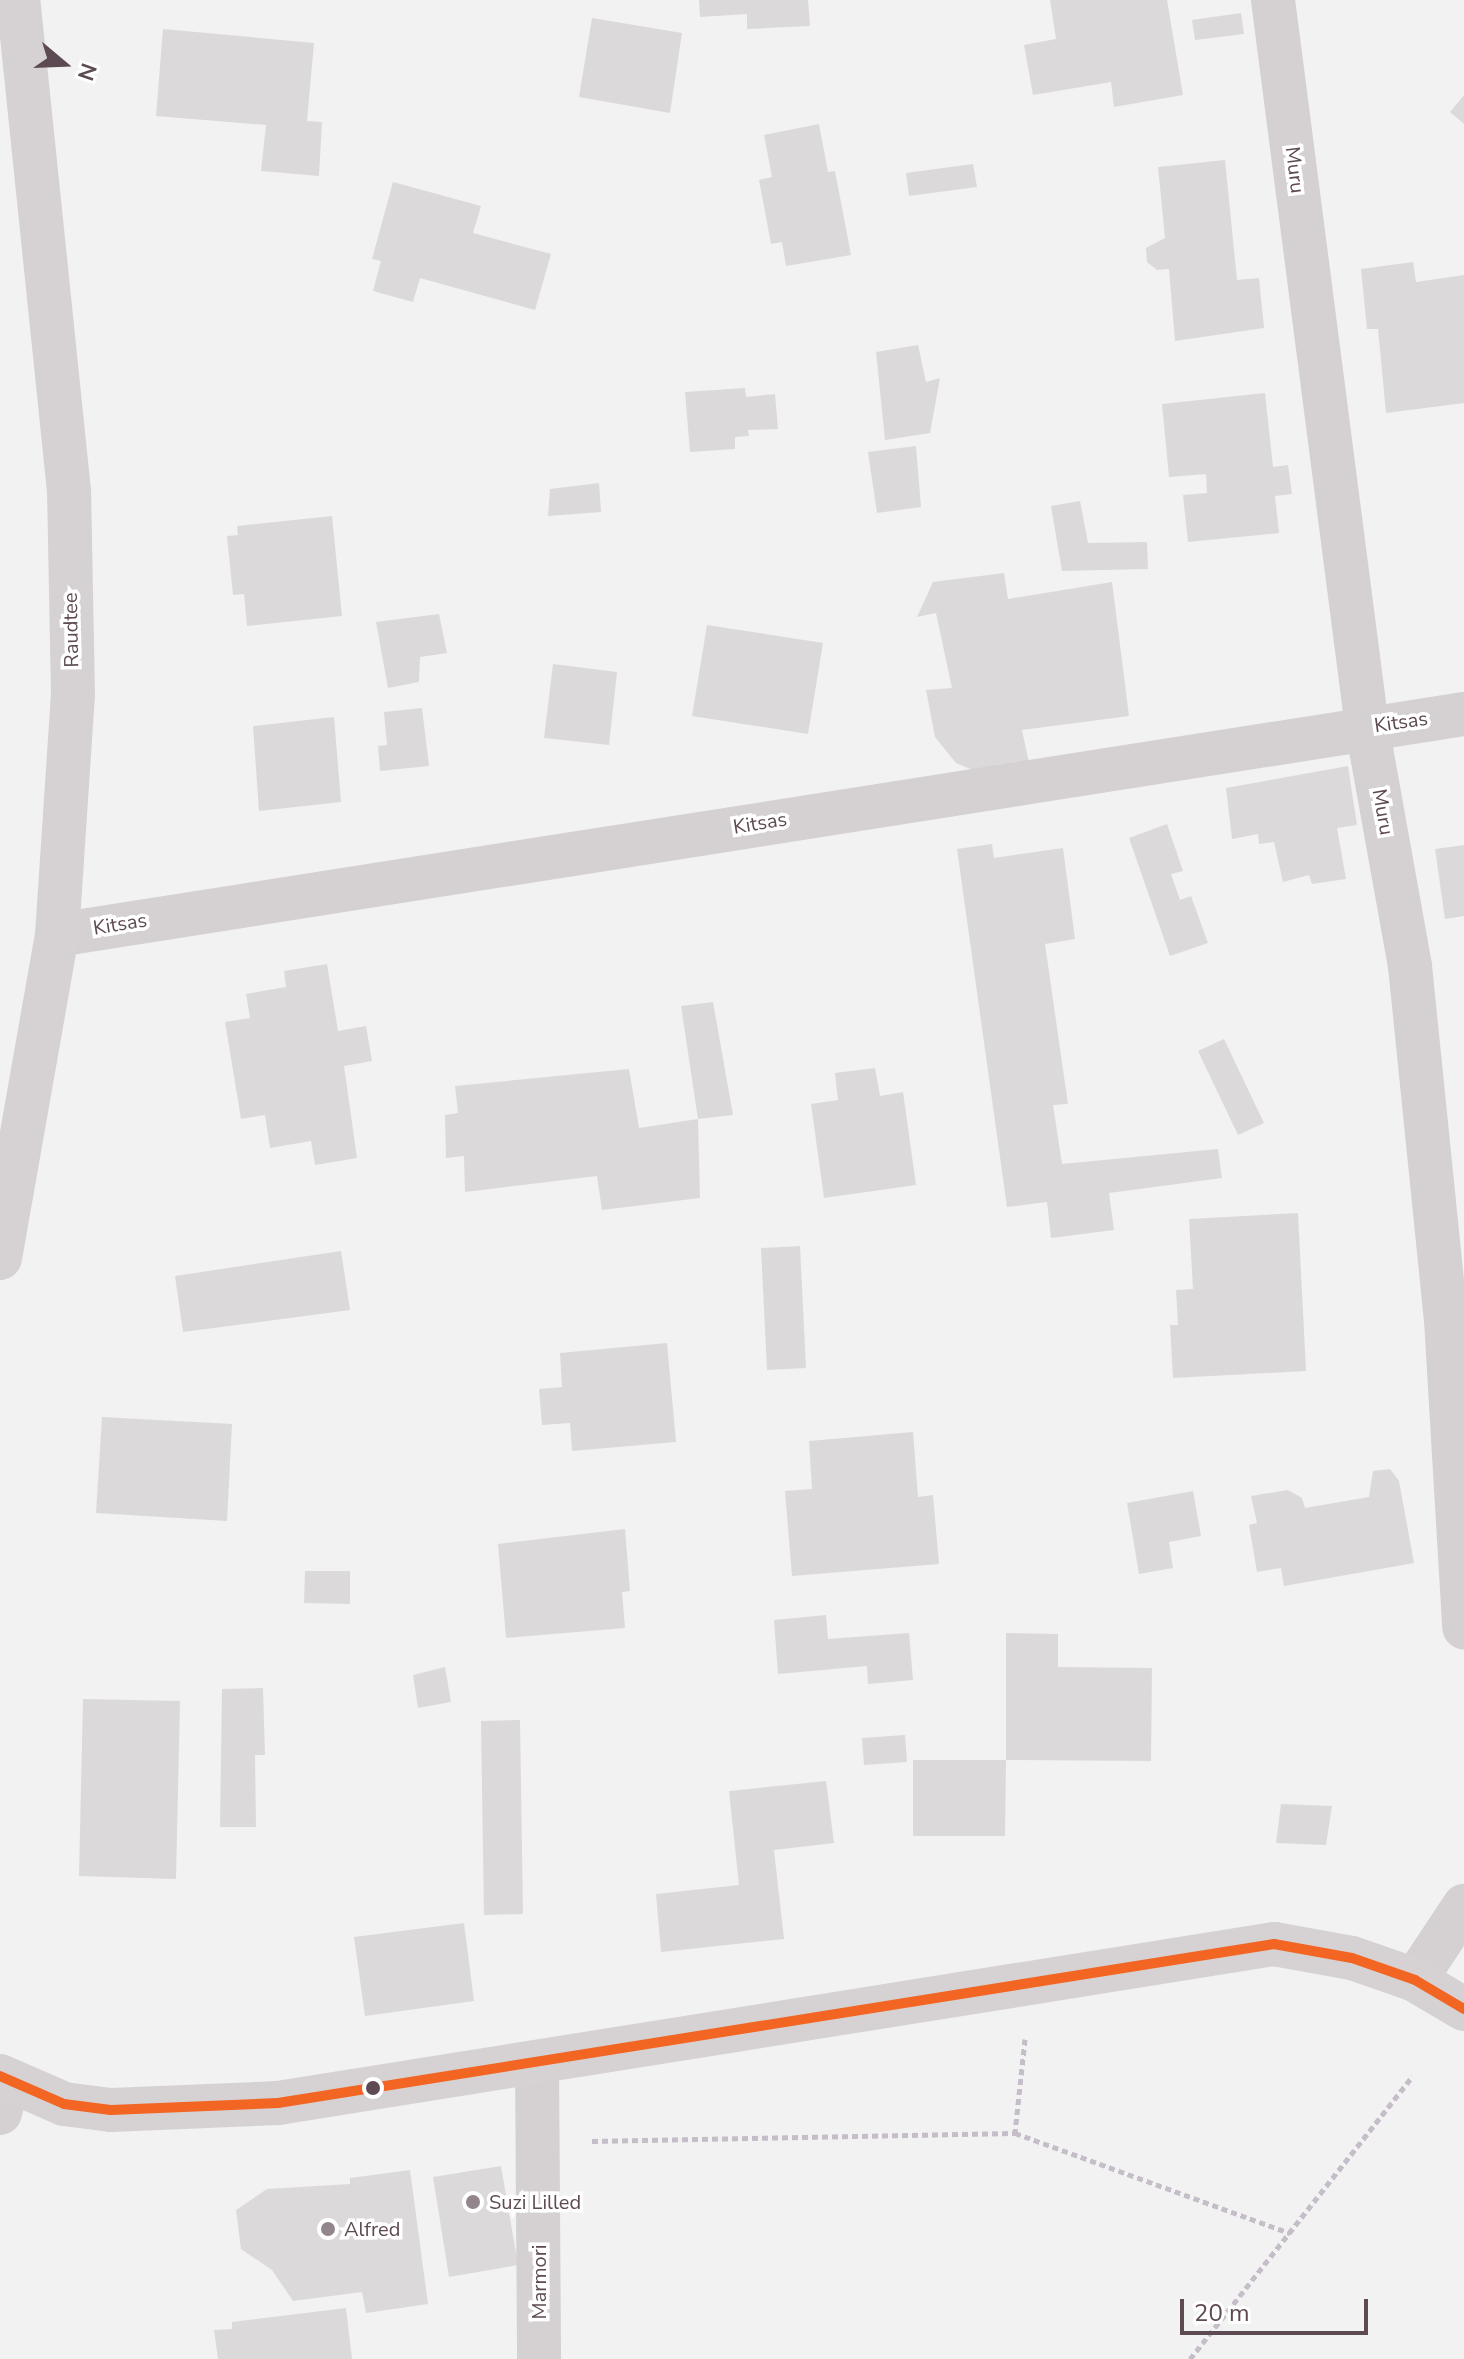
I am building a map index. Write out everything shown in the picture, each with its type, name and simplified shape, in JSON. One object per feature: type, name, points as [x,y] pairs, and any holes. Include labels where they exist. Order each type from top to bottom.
[{"type":"street","name":"Raudtee","points":[[0,1258],[57,935],[73,696],[69,491],[18,0]]},
{"type":"street","name":"Muru","points":[[1273,0],[1367,727],[1410,966],[1446,1320],[1464,1627]]},
{"type":"street","name":"Kitsas","points":[[57,935],[1464,714]]},
{"type":"street","points":[[1415,1980],[1464,1906]]},
{"type":"street","points":[[3,2090],[64,2104],[111,2110],[278,2103],[1274,1944],[1352,1958],[1415,1980],[1464,2009]]},
{"type":"street","name":"Marmori","points":[[537,2062],[539,2359]]},
{"type":"path","points":[[1015,2133],[1027,2025]]},
{"type":"path","points":[[1190,2359],[1413,2076]]},
{"type":"path","points":[[538,2142],[1015,2133],[1290,2233]]},
{"type":"building","points":[[699,0],[808,0],[810,26],[747,29],[747,14],[700,17]]},
{"type":"building","points":[[1050,0],[1167,0],[1183,95],[1114,107],[1111,82],[1033,95],[1024,45],[1056,39]]},
{"type":"building","points":[[1241,13],[1244,34],[1195,40],[1192,20]]},
{"type":"building","points":[[592,18],[682,33],[670,113],[579,97]]},
{"type":"building","points":[[163,29],[314,43],[307,121],[322,122],[319,176],[261,171],[266,125],[156,116]]},
{"type":"building","points":[[1464,95],[1464,124],[1450,112]]},
{"type":"building","points":[[819,124],[828,172],[835,171],[851,255],[786,266],[782,242],[771,244],[759,180],[772,177],[764,135]]},
{"type":"building","points":[[1225,160],[1237,280],[1259,278],[1264,328],[1175,341],[1169,269],[1157,270],[1147,262],[1146,248],[1165,238],[1158,167]]},
{"type":"building","points":[[973,164],[977,187],[909,196],[906,173]]},
{"type":"building","points":[[393,182],[481,206],[473,233],[551,254],[535,310],[420,278],[413,302],[373,291],[381,261],[372,259]]},
{"type":"building","points":[[1413,262],[1416,282],[1464,275],[1464,403],[1386,413],[1378,329],[1367,329],[1361,269]]},
{"type":"building","points":[[918,345],[926,382],[940,378],[930,433],[885,440],[876,352]]},
{"type":"building","points":[[745,388],[746,397],[775,394],[778,429],[748,430],[749,436],[735,437],[735,449],[690,452],[685,392]]},
{"type":"building","points":[[1265,393],[1273,467],[1288,465],[1292,494],[1275,496],[1279,533],[1188,542],[1183,495],[1207,493],[1206,474],[1169,477],[1162,404]]},
{"type":"building","points":[[916,446],[921,507],[877,513],[868,452]]},
{"type":"building","points":[[599,483],[601,512],[548,516],[550,489]]},
{"type":"building","points":[[1080,501],[1088,543],[1147,542],[1148,569],[1062,571],[1051,506]]},
{"type":"building","points":[[332,516],[342,616],[247,626],[244,594],[233,595],[227,536],[238,535],[237,526]]},
{"type":"building","points":[[1004,573],[1008,599],[1112,582],[1129,716],[1022,730],[1029,763],[975,771],[956,763],[935,737],[926,690],[952,688],[936,613],[917,617],[933,582]]},
{"type":"building","points":[[439,614],[447,653],[420,657],[419,682],[388,688],[376,622]]},
{"type":"building","points":[[707,625],[823,643],[808,734],[692,716]]},
{"type":"building","points":[[553,664],[617,672],[609,745],[544,738]]},
{"type":"building","points":[[422,708],[429,766],[380,771],[378,746],[387,745],[384,712]]},
{"type":"building","points":[[334,717],[341,802],[259,811],[253,726]]},
{"type":"building","points":[[1348,766],[1357,825],[1337,828],[1346,879],[1312,884],[1309,875],[1283,882],[1274,842],[1259,844],[1258,834],[1232,839],[1226,788]]},
{"type":"building","points":[[1167,824],[1183,871],[1171,874],[1180,900],[1191,896],[1208,943],[1170,956],[1129,838]]},
{"type":"building","points":[[992,844],[994,858],[1063,848],[1075,939],[1045,944],[1068,1104],[1053,1105],[1062,1164],[1218,1149],[1222,1178],[1109,1193],[1114,1230],[1051,1238],[1047,1202],[1007,1207],[957,849]]},
{"type":"building","points":[[1464,845],[1464,916],[1445,919],[1435,849]]},
{"type":"building","points":[[327,964],[338,1031],[366,1026],[372,1061],[344,1066],[357,1158],[315,1165],[311,1141],[270,1148],[265,1115],[241,1119],[225,1022],[250,1018],[246,994],[286,987],[284,971]]},
{"type":"building","points":[[713,1002],[733,1115],[698,1119],[681,1006]]},
{"type":"building","points":[[1224,1039],[1264,1123],[1238,1135],[1198,1051]]},
{"type":"building","points":[[875,1068],[880,1096],[903,1092],[916,1185],[824,1198],[811,1104],[838,1100],[835,1073]]},
{"type":"building","points":[[629,1069],[639,1128],[698,1119],[700,1198],[602,1210],[597,1176],[465,1192],[464,1156],[446,1158],[445,1115],[458,1113],[455,1086]]},
{"type":"building","points":[[1298,1213],[1306,1371],[1173,1378],[1170,1325],[1178,1325],[1176,1290],[1193,1289],[1189,1219]]},
{"type":"building","points":[[800,1246],[806,1368],[767,1370],[761,1248]]},
{"type":"building","points":[[341,1251],[350,1310],[183,1332],[175,1276]]},
{"type":"building","points":[[667,1343],[676,1442],[572,1451],[570,1423],[542,1425],[539,1389],[562,1387],[560,1353]]},
{"type":"building","points":[[102,1417],[232,1424],[227,1521],[96,1513]]},
{"type":"building","points":[[913,1432],[918,1497],[933,1495],[939,1564],[792,1576],[785,1491],[812,1489],[809,1441]]},
{"type":"building","points":[[1390,1469],[1399,1481],[1414,1563],[1284,1586],[1281,1568],[1257,1572],[1249,1525],[1257,1523],[1251,1496],[1288,1490],[1302,1498],[1305,1508],[1369,1497],[1373,1471]]},
{"type":"building","points":[[1193,1491],[1201,1536],[1169,1542],[1173,1568],[1139,1574],[1127,1503]]},
{"type":"building","points":[[625,1529],[630,1591],[622,1592],[625,1628],[506,1638],[498,1544]]},
{"type":"building","points":[[305,1571],[350,1571],[350,1604],[304,1603]]},
{"type":"building","points":[[826,1615],[828,1639],[909,1633],[913,1680],[868,1684],[867,1666],[778,1674],[774,1620]]},
{"type":"building","points":[[1006,1633],[1058,1634],[1058,1667],[1152,1668],[1151,1761],[1006,1760]]},
{"type":"building","points":[[445,1667],[451,1702],[418,1708],[413,1675]]},
{"type":"building","points":[[263,1688],[265,1755],[255,1755],[256,1827],[220,1827],[222,1689]]},
{"type":"building","points":[[83,1699],[180,1701],[176,1879],[79,1876]]},
{"type":"building","points":[[520,1720],[523,1914],[484,1915],[481,1721]]},
{"type":"building","points":[[905,1735],[907,1762],[864,1765],[862,1738]]},
{"type":"building","points":[[913,1760],[1006,1760],[1005,1836],[913,1836]]},
{"type":"building","points":[[826,1781],[834,1843],[774,1850],[784,1939],[661,1952],[656,1894],[739,1885],[729,1791]]},
{"type":"building","points":[[1281,1804],[1332,1806],[1326,1845],[1276,1843]]},
{"type":"building","points":[[464,1923],[474,2001],[365,2016],[354,1937]]},
{"type":"building","points":[[501,2166],[518,2265],[449,2277],[433,2177]]},
{"type":"building","name":"Alfred","points":[[410,2170],[428,2304],[366,2313],[362,2292],[293,2301],[272,2270],[241,2249],[236,2210],[267,2189],[350,2184],[350,2178]]},
{"type":"building","points":[[346,2308],[352,2359],[218,2359],[214,2330],[232,2329],[232,2322]]},
{"type":"transit line","points":[[0,2076],[64,2104],[111,2110],[278,2103],[1274,1944],[1352,1958],[1415,1980],[1464,2009]]},
{"type":"place","name":"Suzi Lilled","points":[[473,2202]]},
{"type":"place","name":"Alfred","points":[[328,2229]]}]
